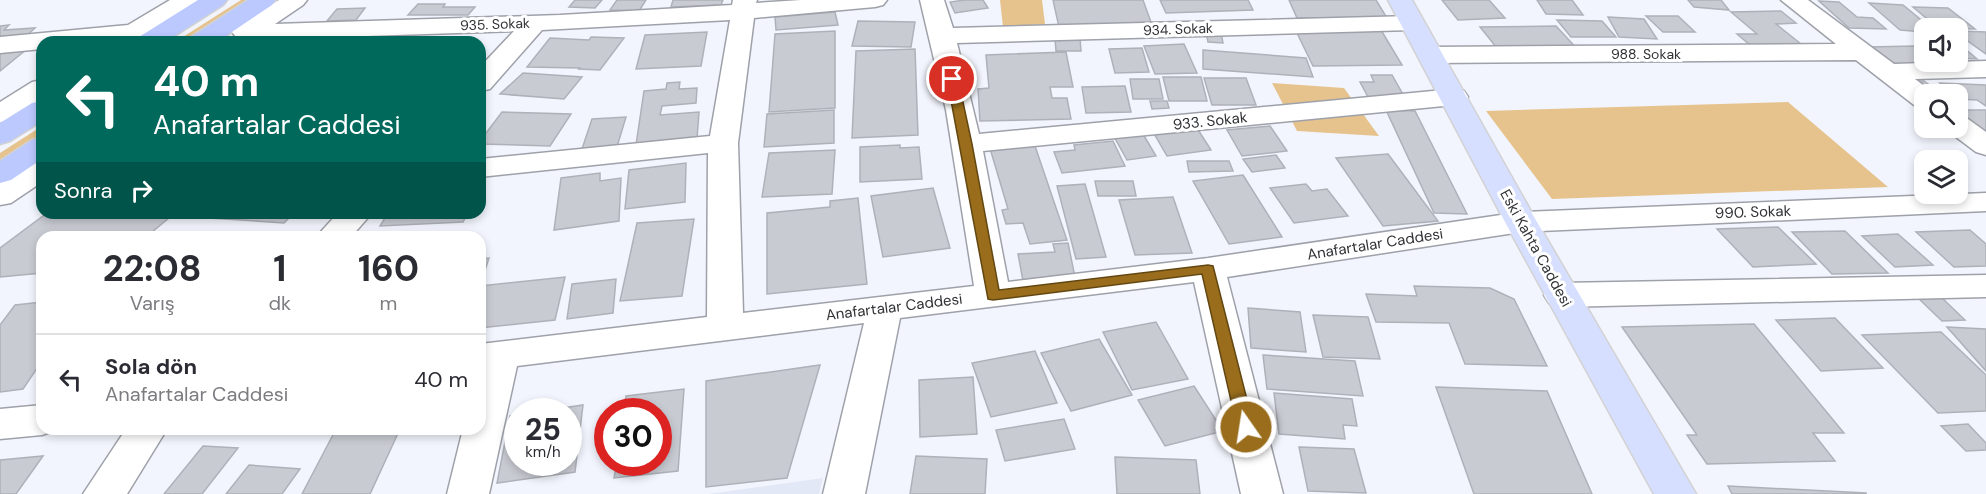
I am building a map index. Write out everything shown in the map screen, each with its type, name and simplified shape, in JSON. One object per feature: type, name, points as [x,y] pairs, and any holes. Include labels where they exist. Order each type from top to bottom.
[{"type":"highway","points":[[139,36],[215,0]]},
{"type":"highway","points":[[209,36],[264,0]]},
{"type":"highway","points":[[0,135],[36,113]]},
{"type":"highway","points":[[0,174],[36,150]]},
{"type":"main road","name":"Eski Kahta Caddesi","points":[[1406,12],[1561,294],[1675,494]]},
{"type":"street","points":[[137,36],[187,0]]},
{"type":"street","points":[[240,36],[296,0]]},
{"type":"street","name":"935. Sokak","points":[[258,36],[536,22],[744,6],[875,0]]},
{"type":"street","points":[[932,0],[943,36],[966,144],[993,296]]},
{"type":"street","points":[[1793,0],[1914,91]]},
{"type":"street","points":[[725,329],[723,142],[744,6]]},
{"type":"street","name":"934. Sokak","points":[[943,36],[1406,12]]},
{"type":"street","points":[[486,76],[536,22]]},
{"type":"street","points":[[0,45],[36,43]]},
{"type":"street","name":"988. Sokak","points":[[1432,56],[1861,52]]},
{"type":"street","points":[[1889,72],[1986,69]]},
{"type":"street","points":[[0,114],[36,92]]},
{"type":"street","name":"933. Sokak","points":[[966,144],[1454,97]]},
{"type":"street","points":[[1968,132],[1986,146]]},
{"type":"street","points":[[486,167],[723,142]]},
{"type":"street","points":[[0,196],[36,172]]},
{"type":"street","name":"990. Sokak","points":[[1521,222],[1986,202]]},
{"type":"street","points":[[338,231],[350,219]]},
{"type":"street","name":"Anafartalar Caddesi","points":[[490,356],[725,329],[885,306],[993,296],[1208,269],[1521,222]]},
{"type":"street","points":[[1208,269],[1262,494]]},
{"type":"street","points":[[1561,294],[1986,286]]},
{"type":"street","points":[[844,494],[885,306]]},
{"type":"street","points":[[486,381],[490,356]]},
{"type":"street","points":[[0,424],[36,421]]},
{"type":"street","points":[[104,494],[143,435]]},
{"type":"street","points":[[468,494],[477,435]]},
{"type":"shaded area","points":[[241,0],[252,0],[195,36],[184,36]]},
{"type":"shaded area","points":[[1000,0],[1042,0],[1045,24],[1003,27]]},
{"type":"shaded area","points":[[1272,83],[1344,88],[1379,136],[1297,131]]},
{"type":"shaded area","points":[[1788,102],[1888,187],[1552,199],[1486,111]]},
{"type":"shaded area","points":[[36,130],[36,138],[0,161],[0,153]]},
{"type":"shaded area","points":[[823,478],[819,494],[708,494]]},
{"type":"building","points":[[575,0],[602,0],[595,8],[569,7]]},
{"type":"building","points":[[617,0],[646,0],[639,11],[610,10]]},
{"type":"building","points":[[673,0],[723,0],[721,5],[671,7]]},
{"type":"building","points":[[983,0],[988,8],[955,13],[950,2]]},
{"type":"building","points":[[1053,0],[1143,0],[1152,25],[1059,27]]},
{"type":"building","points":[[1160,0],[1248,0],[1253,10],[1166,13]]},
{"type":"building","points":[[1289,0],[1376,0],[1387,18],[1297,18]]},
{"type":"building","points":[[1442,0],[1489,0],[1505,18],[1458,20]]},
{"type":"building","points":[[1537,0],[1572,0],[1583,15],[1546,14]]},
{"type":"building","points":[[1688,0],[1721,0],[1729,10],[1694,7]]},
{"type":"building","points":[[1819,1],[1839,2],[1857,17],[1873,18],[1886,29],[1849,28]]},
{"type":"building","points":[[1869,3],[1903,5],[1919,18],[1914,18],[1914,31],[1900,30]]},
{"type":"building","points":[[418,4],[475,7],[468,15],[408,15]]},
{"type":"building","points":[[1913,7],[1948,8],[1961,18],[1926,18]]},
{"type":"building","points":[[365,8],[356,20],[327,21],[337,9]]},
{"type":"building","points":[[1781,11],[1796,23],[1776,24],[1801,44],[1750,45],[1737,34],[1757,34],[1731,12]]},
{"type":"building","points":[[835,12],[838,25],[776,30],[775,17]]},
{"type":"building","points":[[1646,16],[1678,16],[1695,32],[1663,32]]},
{"type":"building","points":[[1608,17],[1644,19],[1657,39],[1619,37]]},
{"type":"building","points":[[1557,20],[1602,21],[1616,37],[1571,37]]},
{"type":"building","points":[[858,21],[915,22],[911,47],[852,46]]},
{"type":"building","points":[[9,25],[4,30],[35,28],[22,40],[0,42],[0,26]]},
{"type":"building","points":[[1556,26],[1580,52],[1501,53],[1480,27]]},
{"type":"building","points":[[1381,30],[1402,65],[1313,66],[1296,31]]},
{"type":"building","points":[[835,31],[835,108],[769,112],[775,34]]},
{"type":"building","points":[[1968,31],[1986,32],[1986,54],[1968,41]]},
{"type":"building","points":[[707,32],[701,66],[636,69],[645,35]]},
{"type":"building","points":[[1206,32],[1221,32],[1223,43],[1208,42]]},
{"type":"building","points":[[591,37],[624,38],[600,70],[527,67],[550,38],[589,40]]},
{"type":"building","points":[[1055,39],[1080,39],[1081,51],[1056,51]]},
{"type":"building","points":[[1184,44],[1197,73],[1155,74],[1144,46]]},
{"type":"building","points":[[32,45],[0,71],[0,51]]},
{"type":"building","points":[[1914,46],[1914,64],[1893,64],[1869,47]]},
{"type":"building","points":[[1142,48],[1149,72],[1115,73],[1109,49]]},
{"type":"building","points":[[915,49],[918,135],[852,138],[856,51]]},
{"type":"building","points":[[1203,50],[1306,58],[1313,77],[1203,69]]},
{"type":"building","points":[[1968,51],[1977,59],[1968,59]]},
{"type":"building","points":[[1066,52],[1073,87],[1050,87],[1052,98],[1067,98],[1071,119],[980,121],[978,89],[989,88],[986,55]]},
{"type":"building","points":[[523,73],[582,77],[564,99],[500,94]]},
{"type":"building","points":[[1371,75],[1392,75],[1404,96],[1368,97],[1360,82],[1374,82]]},
{"type":"building","points":[[1163,77],[1201,77],[1207,101],[1169,101]]},
{"type":"building","points":[[1204,78],[1246,78],[1256,105],[1212,105]]},
{"type":"building","points":[[1130,79],[1159,79],[1163,99],[1133,99]]},
{"type":"building","points":[[1907,81],[1924,81],[1928,84],[1914,84],[1914,87]]},
{"type":"building","points":[[680,82],[679,89],[697,88],[696,103],[662,106],[660,115],[699,112],[697,139],[636,145],[644,91],[666,89],[667,83]]},
{"type":"building","points":[[1968,84],[1986,85],[1986,106],[1977,100],[1968,100]]},
{"type":"building","points":[[1125,86],[1131,112],[1086,113],[1082,87]]},
{"type":"building","points":[[1150,101],[1167,101],[1169,108],[1152,109]]},
{"type":"building","points":[[834,110],[834,143],[764,147],[767,114]]},
{"type":"building","points":[[1386,110],[1415,111],[1467,214],[1434,213]]},
{"type":"building","points":[[1968,110],[1986,110],[1986,134],[1979,134],[1968,125]]},
{"type":"building","points":[[502,112],[571,114],[550,146],[486,144],[486,133]]},
{"type":"building","points":[[626,117],[616,150],[581,152],[592,119]]},
{"type":"building","points":[[1195,125],[1211,150],[1167,156],[1152,130]]},
{"type":"building","points":[[1270,126],[1287,151],[1242,156],[1227,130]]},
{"type":"building","points":[[1140,129],[1156,156],[1127,160],[1112,133]]},
{"type":"building","points":[[1113,141],[1125,166],[1062,173],[1054,152],[1075,150],[1074,145]]},
{"type":"building","points":[[900,145],[900,148],[919,147],[922,179],[860,182],[860,147]]},
{"type":"building","points":[[989,145],[1035,146],[1067,240],[1030,244],[1023,223],[1006,224],[1002,210],[1008,209]]},
{"type":"building","points":[[835,150],[832,194],[762,197],[769,153]]},
{"type":"building","points":[[1388,154],[1438,221],[1383,226],[1336,158]]},
{"type":"building","points":[[1276,155],[1285,168],[1252,172],[1243,159]]},
{"type":"building","points":[[1187,161],[1229,161],[1233,171],[1189,172]]},
{"type":"building","points":[[686,163],[685,202],[625,209],[629,170]]},
{"type":"building","points":[[600,173],[600,181],[621,178],[619,221],[554,230],[561,178]]},
{"type":"building","points":[[1243,175],[1282,237],[1229,244],[1193,181]]},
{"type":"building","points":[[1095,181],[1133,181],[1136,196],[1098,196]]},
{"type":"building","points":[[1085,184],[1106,257],[1076,259],[1057,186]]},
{"type":"building","points":[[1306,184],[1312,191],[1327,189],[1348,216],[1294,223],[1270,188]]},
{"type":"building","points":[[933,188],[950,248],[883,257],[871,196]]},
{"type":"building","points":[[1173,197],[1192,253],[1135,255],[1119,200]]},
{"type":"building","points":[[858,198],[867,284],[767,294],[767,213],[830,207],[830,201]]},
{"type":"building","points":[[39,219],[168,219],[153,231],[36,231],[36,274],[0,277],[0,248]]},
{"type":"building","points":[[225,219],[288,219],[284,223]]},
{"type":"building","points":[[384,219],[465,219],[463,222],[380,226]]},
{"type":"building","points":[[694,219],[682,296],[620,301],[637,223]]},
{"type":"building","points":[[1778,227],[1816,264],[1753,267],[1717,229]]},
{"type":"building","points":[[1970,230],[1986,244],[1986,266],[1954,267],[1916,232]]},
{"type":"building","points":[[1845,231],[1888,273],[1832,274],[1792,232]]},
{"type":"building","points":[[1898,234],[1933,265],[1895,267],[1862,236]]},
{"type":"building","points":[[1068,243],[1075,277],[1023,281],[1018,254],[1055,252],[1053,244]]},
{"type":"building","points":[[565,277],[555,320],[486,327],[486,285]]},
{"type":"building","points":[[616,279],[613,313],[567,319],[572,284]]},
{"type":"building","points":[[1414,286],[1490,288],[1514,299],[1547,366],[1465,364],[1449,323],[1376,322],[1366,294],[1417,296]]},
{"type":"building","points":[[1941,297],[1965,320],[1942,321],[1918,298]]},
{"type":"building","points":[[36,303],[36,370],[23,389],[0,392],[0,325],[15,305]]},
{"type":"building","points":[[1248,308],[1300,312],[1306,352],[1251,348]]},
{"type":"building","points":[[1313,315],[1368,317],[1380,359],[1323,357]]},
{"type":"building","points":[[1835,318],[1883,368],[1821,371],[1776,320]]},
{"type":"building","points":[[1156,322],[1188,379],[1132,390],[1103,332]]},
{"type":"building","points":[[1754,324],[1844,433],[1813,433],[1835,461],[1707,464],[1687,435],[1697,435],[1622,327]]},
{"type":"building","points":[[1947,327],[1986,329],[1986,371]]},
{"type":"building","points":[[1941,332],[1986,375],[1986,411],[1938,413],[1862,335]]},
{"type":"building","points":[[1099,339],[1132,395],[1071,411],[1041,353]]},
{"type":"building","points":[[1035,351],[1057,403],[991,417],[972,363]]},
{"type":"building","points":[[1263,355],[1355,361],[1363,396],[1267,389]]},
{"type":"building","points":[[820,365],[787,478],[706,487],[706,381]]},
{"type":"building","points":[[973,377],[977,434],[920,437],[919,380]]},
{"type":"building","points":[[1194,386],[1223,431],[1165,446],[1138,400]]},
{"type":"building","points":[[1436,387],[1547,391],[1592,494],[1474,494]]},
{"type":"building","points":[[684,389],[678,471],[672,472],[672,398],[626,398],[626,396]]},
{"type":"building","points":[[1274,393],[1352,399],[1357,426],[1343,425],[1345,439],[1279,434]]},
{"type":"building","points":[[1064,419],[1075,449],[1005,461],[996,430]]},
{"type":"building","points":[[1968,424],[1986,443],[1986,450],[1966,451],[1941,426]]},
{"type":"building","points":[[333,435],[397,435],[370,494],[302,494]]},
{"type":"building","points":[[203,446],[238,448],[202,494],[164,494]]},
{"type":"building","points":[[504,447],[504,476],[547,476],[497,483]]},
{"type":"building","points":[[1299,447],[1354,449],[1366,493],[1308,491]]},
{"type":"building","points":[[43,456],[16,494],[0,494],[0,460]]},
{"type":"building","points":[[916,456],[987,459],[985,494],[910,494]]},
{"type":"building","points":[[1115,457],[1196,460],[1200,494],[1117,494]]},
{"type":"building","points":[[249,465],[300,469],[282,494],[226,494]]},
{"type":"building","points":[[1728,486],[1866,493],[1866,494],[1732,494]]},
{"type":"route","points":[[952,79],[993,296],[1208,269],[1246,427]]}]
